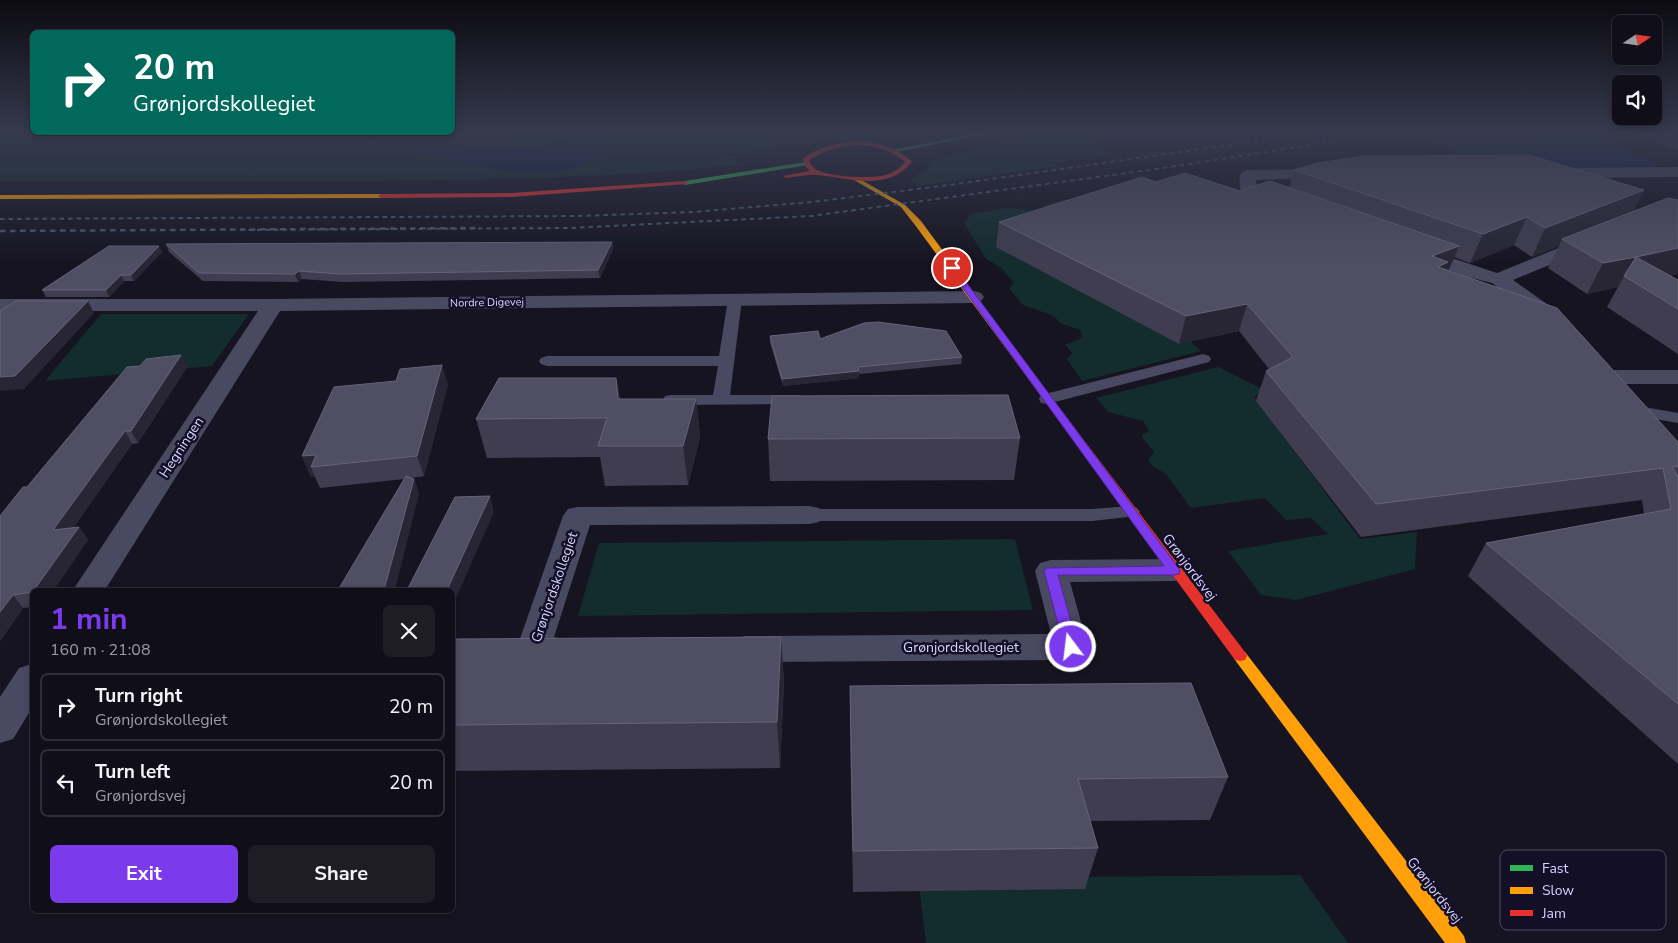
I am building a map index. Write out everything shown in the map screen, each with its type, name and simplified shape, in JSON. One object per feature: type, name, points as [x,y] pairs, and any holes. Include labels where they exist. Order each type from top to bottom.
[{"type":"street","points":[[710,181],[733,177]]},
{"type":"street","points":[[0,198],[511,195],[608,190],[763,177]]},
{"type":"street","points":[[837,177],[856,179],[874,177]]},
{"type":"street","name":"Grønjordsvej","points":[[894,177],[903,206],[974,297],[1130,512],[1457,943]]},
{"type":"street","points":[[1248,177],[1249,191],[1294,208]]},
{"type":"street","points":[[1536,177],[1560,188]]},
{"type":"street","name":"Grønjordsvej","points":[[856,179],[903,206]]},
{"type":"street","points":[[1499,279],[1605,235]]},
{"type":"street","points":[[1403,247],[1475,273],[1499,279],[1571,333]]},
{"type":"street","name":"Nordre Digevej","points":[[0,305],[273,305],[974,297]]},
{"type":"street","name":"Hegningen","points":[[90,588],[273,305]]},
{"type":"street","points":[[1672,428],[1644,412],[1603,370],[1678,377]]},
{"type":"street","name":"Grønjordskollegiet","points":[[582,650],[533,650],[578,516],[808,515]]},
{"type":"street","name":"Grønjordskollegiet","points":[[722,649],[1071,647],[1051,571],[1174,570]]},
{"type":"street","points":[[0,728],[30,681]]},
{"type":"lane","points":[[721,400],[734,299]]},
{"type":"lane","points":[[1047,399],[1203,359]]},
{"type":"lane","points":[[547,361],[726,361]]},
{"type":"lane","points":[[654,400],[816,400]]},
{"type":"lane","name":"Grønjordskollegiet","points":[[808,515],[1092,515],[1130,512]]},
{"type":"green space","points":[[0,177],[558,177],[387,181],[0,181]]},
{"type":"green space","points":[[914,177],[981,177],[918,186],[911,179]]},
{"type":"green space","points":[[1077,198],[1111,208],[996,245],[1181,344],[1191,342],[1201,351],[1082,381],[1067,359],[1072,353],[1065,345],[1082,338],[1080,330],[1060,323],[1054,316],[1023,305],[1009,288],[1014,283],[1000,267],[986,259],[964,223],[971,214],[1007,208],[1028,210],[1042,208],[1053,202]]},
{"type":"green space","points":[[101,314],[249,314],[212,366],[45,381]]},
{"type":"green space","points":[[1218,367],[1264,390],[1254,397],[1360,539],[1417,532],[1415,569],[1296,600],[1261,595],[1228,551],[1328,534],[1311,518],[1286,520],[1265,498],[1191,508],[1166,474],[1152,466],[1148,460],[1154,452],[1141,436],[1149,431],[1143,421],[1108,412],[1096,398]]},
{"type":"green space","points":[[1015,539],[1033,610],[578,616],[599,543]]},
{"type":"green space","points":[[1300,875],[1348,943],[926,943],[918,878]]},
{"type":"building","points":[[1142,177],[1156,182],[1172,177],[1197,177],[1240,191],[1270,181],[1459,246],[1432,256],[1448,262],[1438,267],[1557,308],[1678,442],[1678,466],[1672,467],[1678,477],[1678,704],[1486,543],[1671,509],[1663,468],[1376,504],[1266,371],[1293,357],[1247,304],[1186,316],[999,222]]},
{"type":"building","points":[[1315,177],[1601,177],[1644,190],[1545,228],[1527,217],[1483,234]]},
{"type":"building","points":[[1668,198],[1678,200],[1678,248],[1603,263],[1562,239]]},
{"type":"building","points":[[612,242],[598,270],[341,274],[299,271],[295,274],[199,273],[166,244]]},
{"type":"building","points":[[109,246],[159,246],[131,275],[121,275],[106,290],[42,290]]},
{"type":"building","points":[[1636,257],[1678,280],[1678,309],[1624,276]]},
{"type":"building","points":[[16,301],[88,301],[15,376],[0,377],[0,311]]},
{"type":"building","points":[[878,322],[946,331],[962,357],[858,367],[859,371],[782,379],[770,336],[818,331],[820,339],[864,323]]},
{"type":"building","points":[[181,355],[131,431],[125,431],[53,530],[79,527],[35,588],[30,588],[30,592],[13,595],[0,612],[0,516],[23,487],[27,487],[127,367],[140,366],[146,359]]},
{"type":"building","points":[[442,365],[417,456],[311,467],[316,455],[302,456],[334,387],[396,381],[400,369]]},
{"type":"building","points":[[499,378],[616,378],[618,399],[696,399],[683,446],[598,446],[607,418],[476,419]]},
{"type":"building","points":[[1008,395],[1020,438],[768,439],[772,396]]},
{"type":"building","points":[[406,476],[414,479],[385,588],[339,588]]},
{"type":"building","points":[[490,496],[448,588],[408,588],[455,497]]},
{"type":"building","points":[[781,637],[777,722],[455,725],[455,639]]},
{"type":"building","points":[[1191,683],[1228,777],[1078,779],[1098,848],[853,851],[850,686]]},
{"type":"railway","points":[[0,219],[578,216],[693,212],[812,202],[1005,177]]},
{"type":"railway","points":[[240,230],[570,228],[811,216],[1098,177]]},
{"type":"railway","points":[[0,231],[478,228]]},
{"type":"traffic: fast","points":[[685,183],[723,177]]},
{"type":"traffic: slow","points":[[856,179],[903,206],[918,223],[1036,383]]},
{"type":"traffic: slow","points":[[0,197],[381,196]]},
{"type":"traffic: slow","points":[[1240,656],[1457,943]]},
{"type":"traffic: jam","points":[[845,177],[866,180],[886,177]]},
{"type":"traffic: jam","points":[[381,196],[511,195],[685,183]]},
{"type":"traffic: jam","points":[[1036,383],[1240,656]]},
{"type":"route","points":[[952,268],[1174,570],[1051,571],[1071,647]]}]
